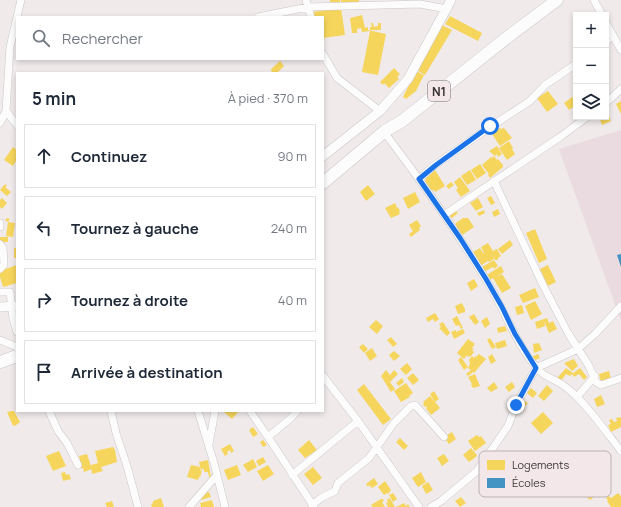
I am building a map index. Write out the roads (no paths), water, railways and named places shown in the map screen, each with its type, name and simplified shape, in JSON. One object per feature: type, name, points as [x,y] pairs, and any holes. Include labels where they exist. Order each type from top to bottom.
[{"type":"highway","name":"N1","points":[[324,182],[348,164],[385,131],[402,121],[508,36],[557,0]]},
{"type":"highway","points":[[0,362],[16,356]]},
{"type":"street","points":[[17,16],[21,0]]},
{"type":"street","points":[[324,155],[380,111],[408,79],[451,0]]},
{"type":"street","points":[[594,0],[600,12]]},
{"type":"street","points":[[262,16],[307,3],[420,4],[447,9]]},
{"type":"street","points":[[307,3],[311,16]]},
{"type":"street","points":[[0,123],[6,111],[10,47],[16,21]]},
{"type":"street","points":[[609,28],[621,50]]},
{"type":"street","points":[[609,38],[613,35]]},
{"type":"street","points":[[324,56],[337,78],[380,111]]},
{"type":"street","points":[[419,179],[490,126],[530,101],[545,86],[573,66]]},
{"type":"street","points":[[609,100],[621,89]]},
{"type":"street","points":[[6,111],[16,124]]},
{"type":"street","points":[[444,215],[583,120]]},
{"type":"street","points":[[385,131],[387,136],[460,238],[486,279],[515,334],[536,368],[543,374],[560,383],[577,397],[621,451]]},
{"type":"street","points":[[494,181],[542,285],[596,382],[601,385],[621,378]]},
{"type":"street","points":[[0,244],[3,248],[4,265],[0,269]]},
{"type":"street","points":[[0,292],[10,292],[14,306],[12,318],[16,329]]},
{"type":"street","points":[[0,307],[14,306]]},
{"type":"street","points":[[491,451],[508,426],[518,399],[536,368],[578,349],[595,334],[621,306]]},
{"type":"street","points":[[0,340],[16,347]]},
{"type":"street","points":[[577,397],[594,376]]},
{"type":"street","points":[[324,379],[358,421],[419,507]]},
{"type":"street","points":[[251,412],[313,506],[321,498],[334,491],[338,483],[369,458],[394,423],[414,405],[444,437]]},
{"type":"street","points":[[49,412],[58,431],[67,443],[78,465]]},
{"type":"street","points":[[111,412],[138,507]]},
{"type":"street","points":[[198,412],[217,474],[225,507]]},
{"type":"street","points":[[209,446],[215,412]]},
{"type":"street","points":[[268,437],[296,412]]},
{"type":"street","points":[[292,475],[358,421]]},
{"type":"street","points":[[431,507],[443,504],[479,468]]},
{"type":"street","points":[[189,507],[217,474]]}]
